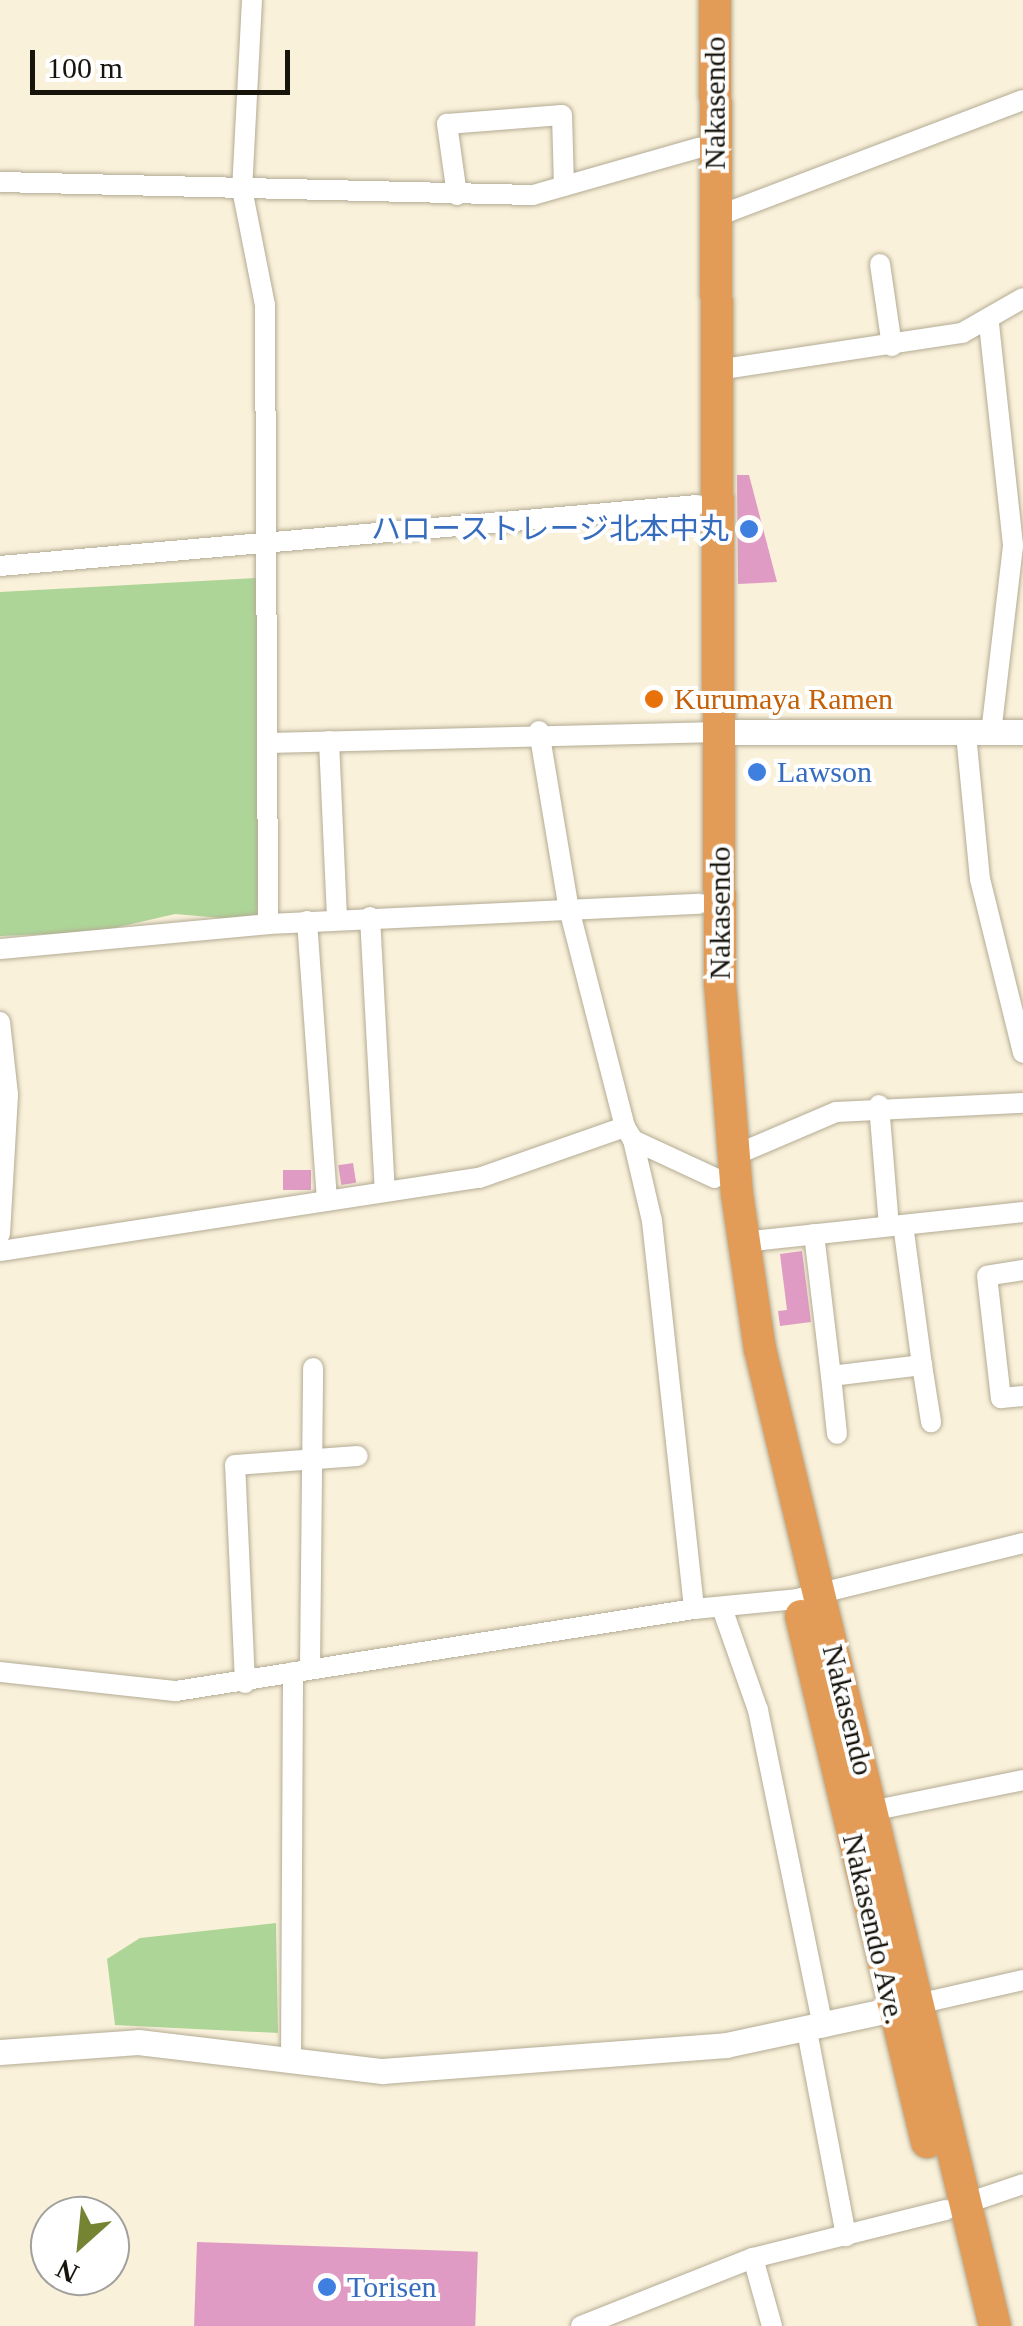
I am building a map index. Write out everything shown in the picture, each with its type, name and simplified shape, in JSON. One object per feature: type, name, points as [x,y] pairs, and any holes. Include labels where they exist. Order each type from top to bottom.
[{"type":"highway","name":"Nakasendo","points":[[696,0],[697,504],[720,983],[724,1167]]},
{"type":"highway","name":"Nakasendo","points":[[716,0],[718,370],[700,904],[724,1167],[743,1242],[808,1597],[871,1811]]},
{"type":"highway","name":"Nakasendo Ave.","points":[[724,1167],[728,1286],[808,1597],[902,2007],[957,2207],[995,2326]]},
{"type":"highway","name":"Nakasendo Ave.","points":[[871,1811],[902,2007]]},
{"type":"highway","name":"Nakasendo Ave.","points":[[957,2207],[972,2326]]},
{"type":"street","points":[[252,0],[242,189],[265,305],[268,924]]},
{"type":"street","points":[[715,218],[1023,100]]},
{"type":"street","points":[[456,195],[447,124],[562,115],[564,186]]},
{"type":"street","points":[[0,182],[456,195],[564,186],[698,148]]},
{"type":"street","points":[[880,264],[892,346]]},
{"type":"street","points":[[718,370],[892,346],[989,324],[1023,298]]},
{"type":"street","points":[[989,324],[1013,546],[978,734],[980,879],[1014,969],[1023,1053]]},
{"type":"street","points":[[0,566],[697,504]]},
{"type":"street","points":[[268,743],[538,731],[1023,732]]},
{"type":"street","points":[[538,731],[568,905],[652,1221],[694,1609]]},
{"type":"street","points":[[329,741],[337,919]]},
{"type":"street","points":[[0,949],[337,919],[568,905],[700,904]]},
{"type":"street","points":[[370,918],[384,1191]]},
{"type":"street","points":[[307,921],[327,1199]]},
{"type":"street","points":[[0,1022],[8,1095],[0,1234]]},
{"type":"street","points":[[0,1251],[479,1178],[629,1133],[724,1167],[836,1112],[879,1105],[1023,1103]]},
{"type":"street","points":[[879,1105],[931,1422]]},
{"type":"street","points":[[743,1242],[1023,1212]]},
{"type":"street","points":[[814,1234],[837,1434]]},
{"type":"street","points":[[1023,1270],[988,1276],[1001,1398],[1023,1396]]},
{"type":"street","points":[[831,1376],[922,1365]]},
{"type":"street","points":[[291,2061],[306,1462],[313,1368]]},
{"type":"street","points":[[245,1683],[234,1465],[358,1456]]},
{"type":"street","points":[[0,1672],[89,1688],[245,1683],[302,1669],[694,1609],[808,1597],[1023,1543]]},
{"type":"street","points":[[722,1608],[758,1710],[815,2029],[846,2236]]},
{"type":"street","points":[[871,1811],[1023,1780]]},
{"type":"street","points":[[0,2052],[138,2042],[382,2071],[815,2029],[1023,1980]]},
{"type":"street","points":[[581,2326],[753,2258],[957,2207],[1023,2184]]},
{"type":"street","points":[[753,2258],[772,2326]]},
{"type":"green space","points":[[258,578],[265,734],[257,921],[175,914],[97,932],[0,936],[0,592]]},
{"type":"green space","points":[[276,1923],[278,2033],[115,2025],[107,1959],[140,1938]]},
{"type":"building","name":"ハローストレージ北本中丸","points":[[737,475],[749,475],[777,582],[738,584]]},
{"type":"building","points":[[353,1163],[356,1183],[341,1185],[338,1165]]},
{"type":"building","points":[[283,1170],[311,1170],[311,1190],[283,1190]]},
{"type":"building","points":[[802,1251],[811,1322],[780,1326],[778,1311],[787,1310],[780,1254]]},
{"type":"building","points":[[197,2242],[478,2252],[475,2326],[194,2326]]},
{"type":"place","name":"ハローストレージ北本中丸","points":[[749,529]]},
{"type":"place","name":"Kurumaya Ramen","points":[[654,699]]},
{"type":"place","name":"Lawson","points":[[757,772]]},
{"type":"place","name":"Torisen","points":[[327,2287]]}]
